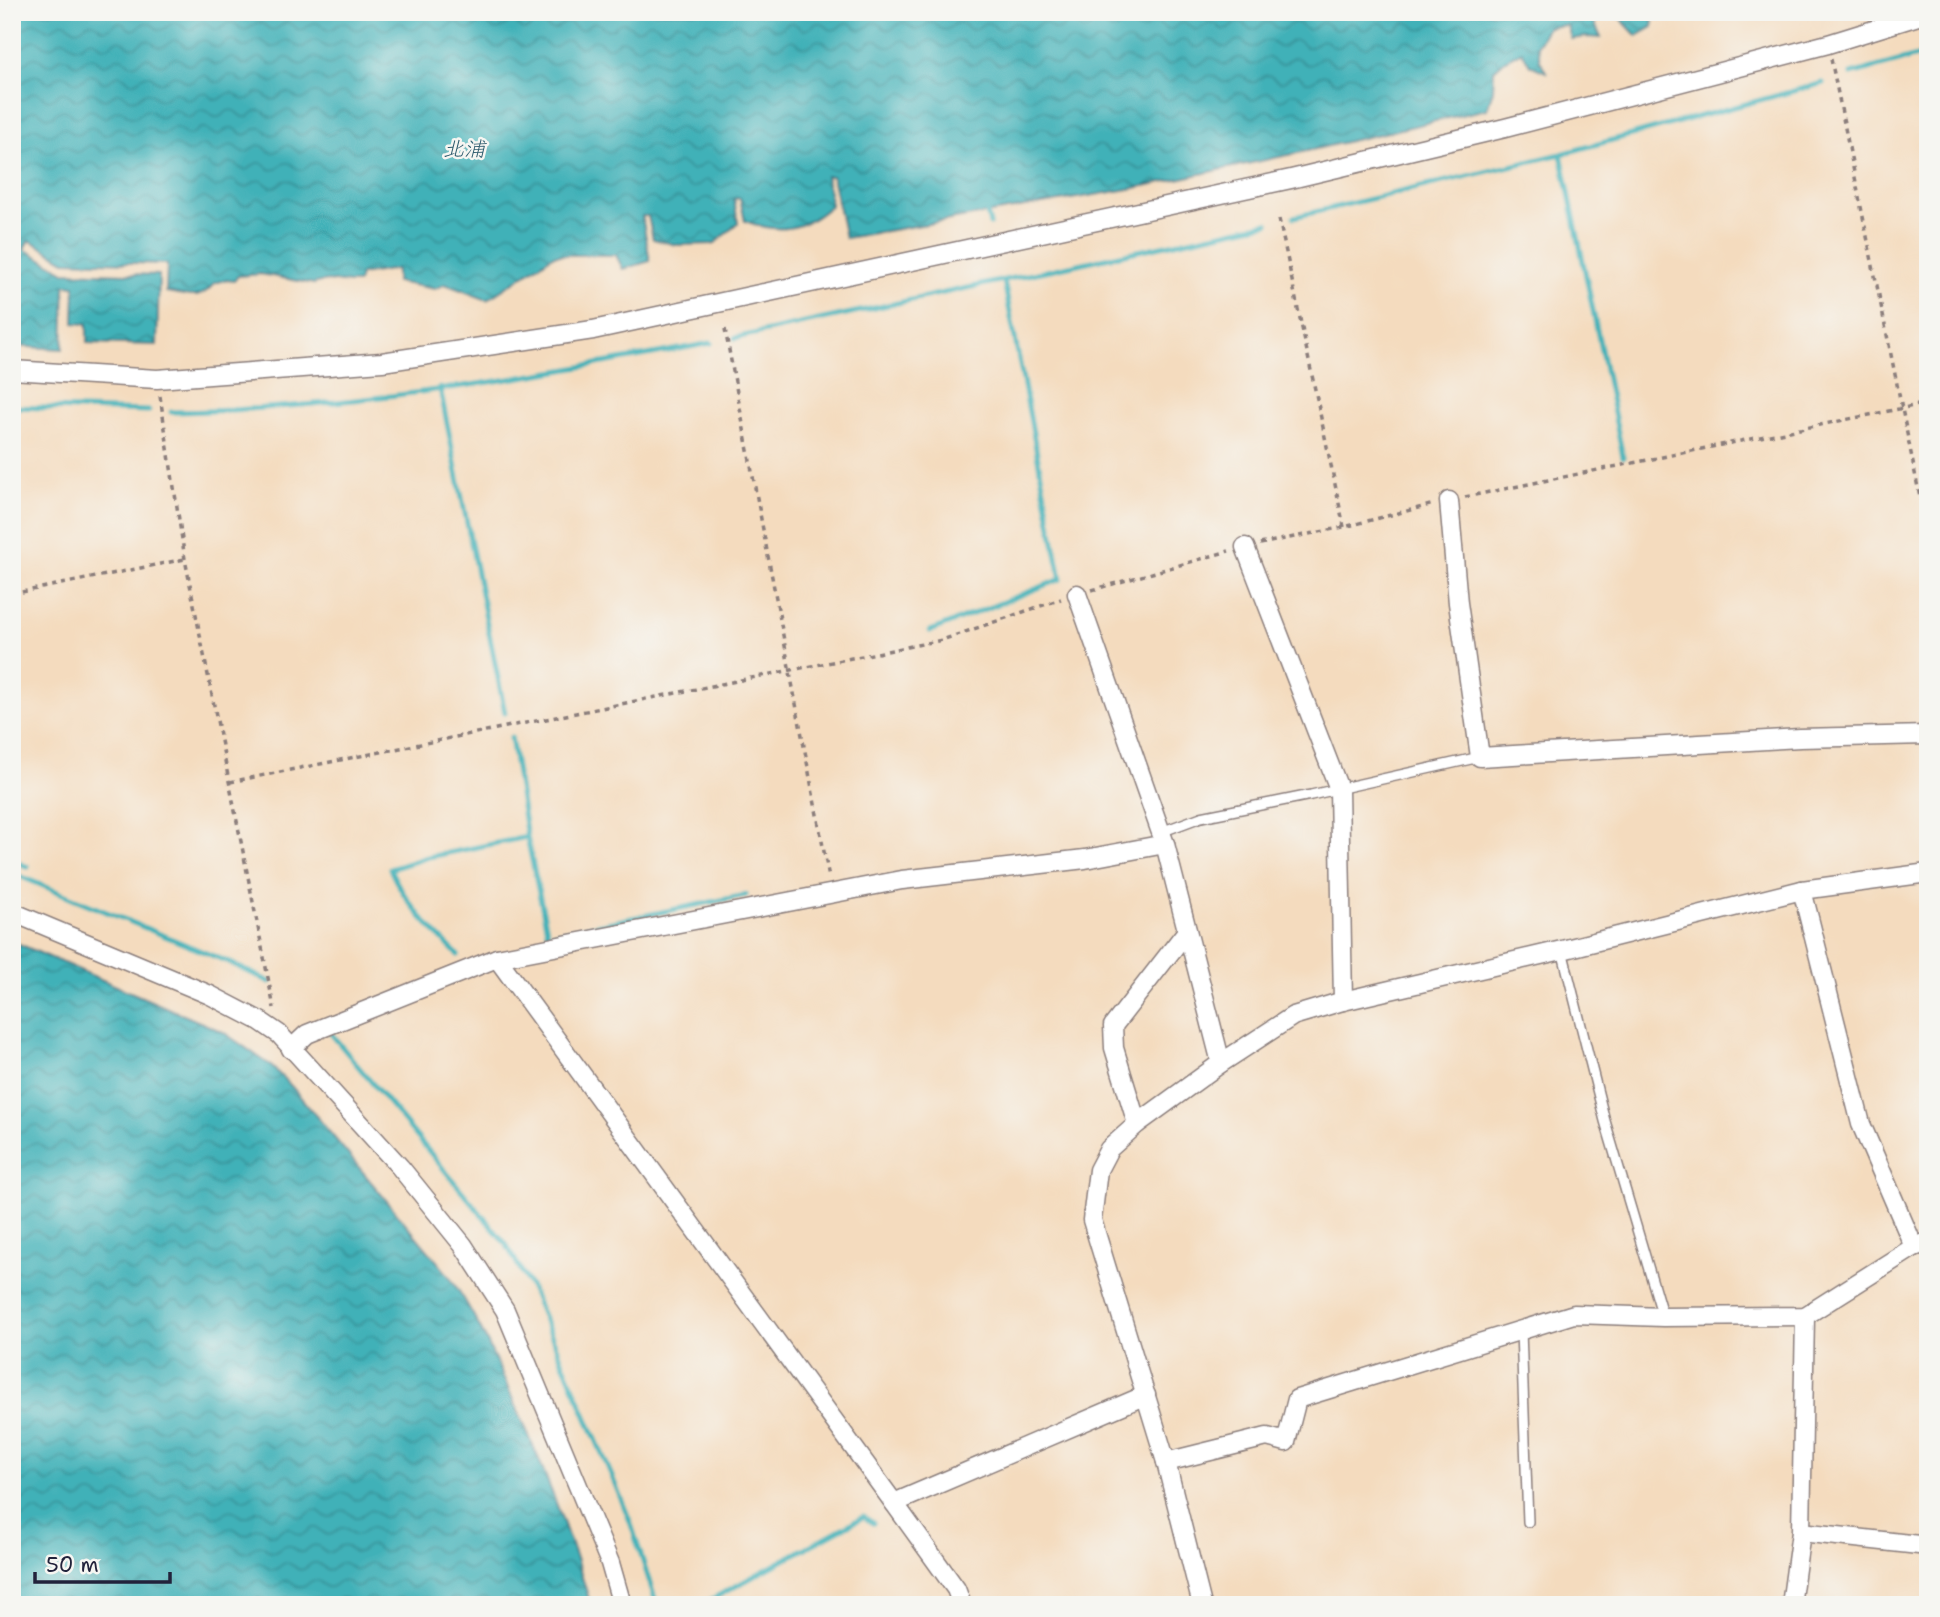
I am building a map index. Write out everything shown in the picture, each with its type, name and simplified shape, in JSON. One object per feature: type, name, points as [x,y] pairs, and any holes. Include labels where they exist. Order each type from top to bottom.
[{"type":"street","points":[[12,370],[157,379],[382,362],[593,330],[1291,179],[1505,128],[1828,44],[1928,13]]},
{"type":"street","points":[[1449,501],[1458,603],[1480,757],[1800,738],[1928,735]]},
{"type":"street","points":[[1245,547],[1339,789],[1343,1001]]},
{"type":"street","points":[[1077,594],[1163,838],[1221,1063]]},
{"type":"street","points":[[291,1049],[307,1034],[498,958],[902,880],[1085,859],[1163,838]]},
{"type":"street","points":[[1202,1605],[1166,1462],[1092,1220],[1098,1170],[1109,1149],[1137,1124],[1221,1063],[1293,1016],[1343,1001],[1802,890],[1928,873]]},
{"type":"street","points":[[1166,1462],[1267,1437],[1286,1442],[1297,1399],[1574,1314],[1663,1317],[1805,1316],[1921,1245],[1861,1124],[1802,890]]},
{"type":"street","points":[[12,912],[210,995],[260,1021],[279,1034],[400,1167],[463,1245],[505,1310],[610,1563],[622,1605]]},
{"type":"street","points":[[1137,1124],[1114,1048],[1113,1026],[1187,931]]},
{"type":"street","points":[[498,958],[956,1589],[962,1605]]},
{"type":"street","points":[[1791,1605],[1801,1532],[1805,1316]]},
{"type":"street","points":[[894,1503],[1146,1395]]},
{"type":"street","points":[[1801,1532],[1928,1546]]},
{"type":"lane","points":[[1163,838],[1200,817],[1480,757]]},
{"type":"lane","points":[[1562,950],[1605,1121],[1663,1317]]},
{"type":"lane","points":[[1521,1331],[1528,1522]]},
{"type":"path","points":[[1828,44],[1928,537]]},
{"type":"path","points":[[1279,219],[1344,527]]},
{"type":"path","points":[[724,329],[832,894]]},
{"type":"path","points":[[157,379],[185,559],[279,1034]]},
{"type":"path","points":[[12,594],[185,559]]},
{"type":"water","name":"北浦","points":[[12,12],[1663,12],[1652,15],[1653,27],[1637,36],[1617,15],[1598,14],[1593,20],[1601,38],[1571,39],[1567,25],[1548,27],[1537,45],[1546,72],[1530,65],[1522,51],[1505,60],[1494,70],[1493,90],[1487,109],[1135,188],[845,238],[832,176],[826,176],[831,205],[801,225],[780,229],[745,221],[740,198],[734,199],[738,223],[714,244],[676,245],[653,239],[648,216],[642,216],[650,261],[623,269],[616,255],[554,255],[487,300],[445,284],[435,289],[396,282],[396,269],[360,275],[358,283],[330,281],[314,284],[261,274],[238,276],[234,281],[214,283],[204,293],[187,296],[166,292],[167,264],[65,261],[29,240],[24,249],[65,272],[159,275],[157,345],[87,343],[87,324],[74,323],[75,286],[65,285],[63,349],[12,346]]},
{"type":"water","points":[[12,941],[223,1032],[270,1065],[292,1087],[446,1272],[474,1316],[533,1446],[591,1605],[12,1605]]},
{"type":"waterway","points":[[1851,74],[1928,53]]},
{"type":"waterway","points":[[1294,217],[1561,154],[1823,83]]},
{"type":"waterway","points":[[1561,154],[1623,457]]},
{"type":"waterway","points":[[986,210],[990,224]]},
{"type":"waterway","points":[[735,338],[1268,223]]},
{"type":"waterway","points":[[930,631],[1061,579],[1004,281]]},
{"type":"waterway","points":[[171,412],[239,410],[374,398],[510,379],[711,343]]},
{"type":"waterway","points":[[440,388],[505,713]]},
{"type":"waterway","points":[[12,407],[149,411]]},
{"type":"waterway","points":[[511,737],[527,837],[548,935],[746,895]]},
{"type":"waterway","points":[[458,955],[411,904],[390,869],[428,857],[527,837]]},
{"type":"waterway","points":[[12,860],[28,867]]},
{"type":"waterway","points":[[12,873],[270,982]]},
{"type":"waterway","points":[[328,1030],[506,1244],[531,1288],[613,1479],[630,1521],[657,1605]]},
{"type":"waterway","points":[[701,1605],[863,1517],[873,1523]]}]
